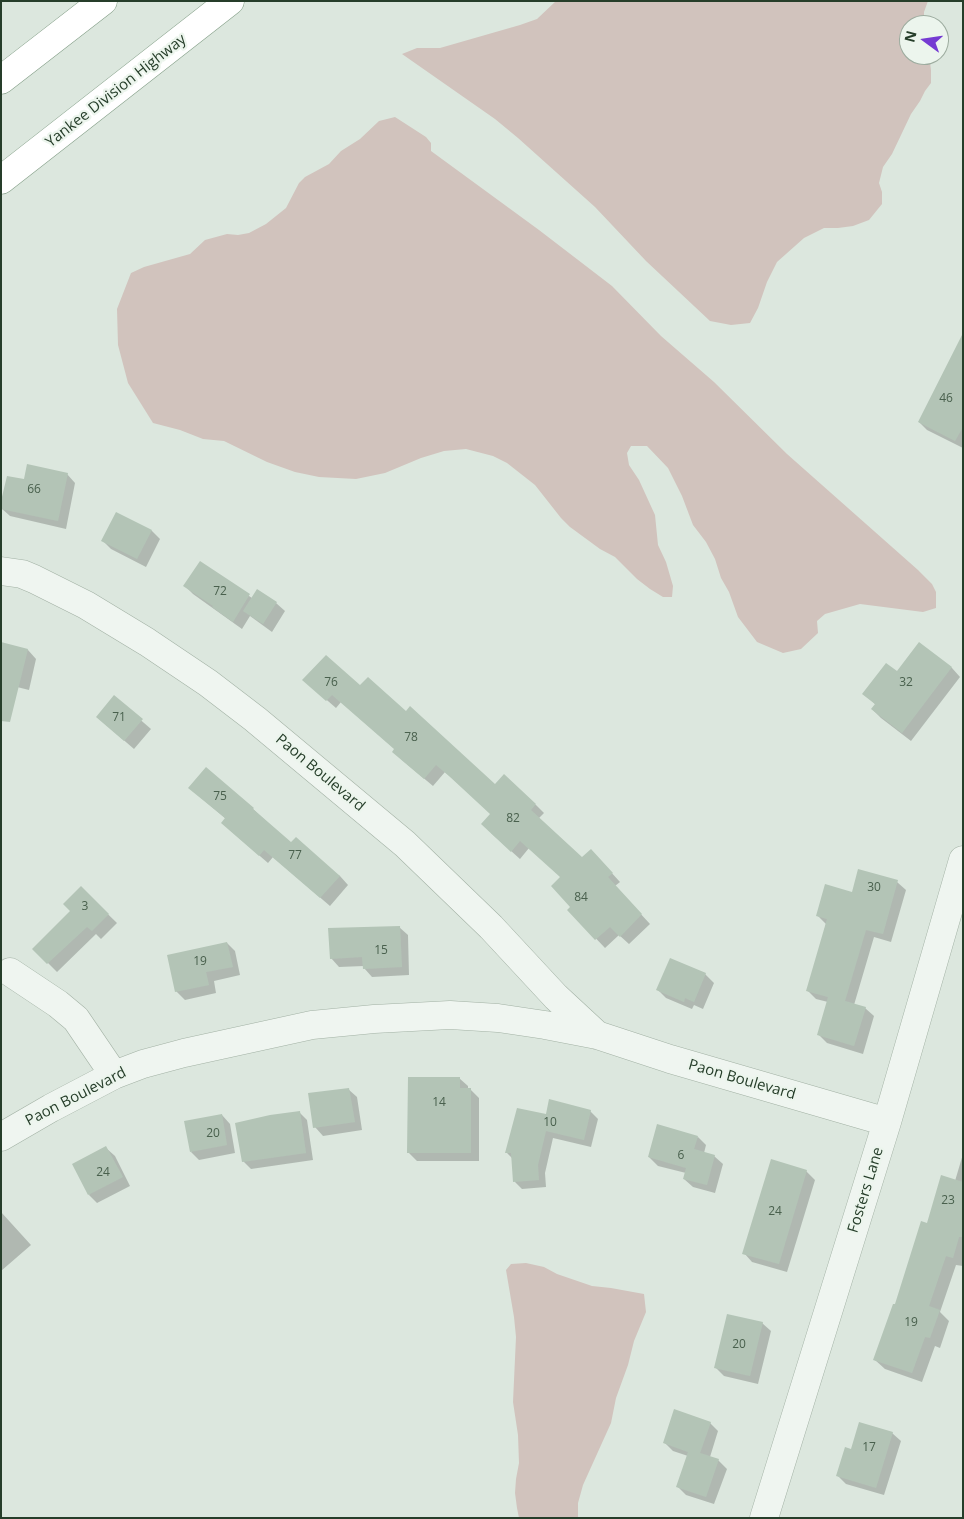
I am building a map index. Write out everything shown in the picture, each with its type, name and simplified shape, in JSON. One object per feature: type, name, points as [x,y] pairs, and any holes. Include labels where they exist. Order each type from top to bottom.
[{"type":"highway","points":[[1,80],[103,1]]},
{"type":"highway","name":"Yankee Division Highway","points":[[1,180],[230,1]]},
{"type":"street","name":"Paon Boulevard","points":[[1,571],[22,574],[86,605],[147,642],[208,683],[255,719],[405,844],[484,920],[556,997],[597,1035]]},
{"type":"street","name":"Fosters Lane","points":[[764,1518],[887,1122],[963,860]]},
{"type":"street","points":[[10,972],[58,1004],[76,1020],[114,1075]]},
{"type":"street","name":"Paon Boulevard","points":[[1,1137],[114,1075],[143,1064],[246,1038],[312,1025],[374,1019],[450,1015],[545,1025],[597,1035],[670,1059],[887,1122]]},
{"type":"shaded area","points":[[556,1],[928,1],[924,15],[899,15],[899,65],[930,65],[931,83],[911,114],[892,154],[883,167],[879,183],[882,192],[882,204],[869,220],[853,226],[824,228],[804,238],[777,262],[750,323],[731,325],[710,321],[646,261],[595,207],[518,138],[495,119],[402,54],[417,48],[440,48],[537,19]]},
{"type":"shaded area","points":[[395,117],[426,137],[431,143],[431,151],[612,286],[661,336],[714,382],[787,454],[918,570],[932,584],[936,592],[936,608],[923,612],[860,604],[825,614],[817,621],[818,633],[801,649],[783,653],[757,642],[738,617],[715,559],[706,542],[693,525],[682,496],[668,468],[647,446],[631,446],[627,453],[629,465],[639,480],[655,515],[658,545],[666,562],[673,586],[672,597],[663,597],[650,589],[615,557],[600,549],[570,527],[535,485],[507,463],[493,456],[466,449],[444,451],[385,473],[356,479],[319,477],[295,472],[267,462],[224,441],[203,439],[180,430],[153,423],[128,383],[118,345],[117,309],[131,273],[144,267],[190,254],[205,240],[227,234],[249,233],[266,224],[286,208],[299,183],[305,177],[329,164],[341,151],[360,139],[379,121]]},
{"type":"shaded area","points":[[526,1263],[544,1267],[557,1274],[592,1286],[644,1294],[646,1312],[634,1341],[628,1365],[616,1398],[611,1423],[583,1485],[578,1503],[578,1518],[519,1518],[515,1493],[519,1463],[518,1435],[513,1402],[516,1337],[506,1270],[511,1264]]},
{"type":"building","points":[[963,333],[963,427],[955,441],[918,422]]},
{"type":"building","points":[[27,464],[68,473],[58,521],[1,509],[7,476],[24,479]]},
{"type":"building","points":[[116,512],[152,530],[137,559],[101,541]]},
{"type":"building","points":[[200,561],[250,594],[233,622],[183,586]]},
{"type":"building","points":[[257,589],[277,602],[263,624],[243,611]]},
{"type":"building","points":[[1,642],[28,649],[10,722],[1,721]]},
{"type":"building","points":[[919,642],[952,667],[902,733],[871,709],[875,704],[862,694],[886,663],[897,671]]},
{"type":"building","points":[[326,655],[360,685],[368,677],[406,711],[410,706],[495,784],[504,774],[536,804],[531,810],[582,857],[591,849],[613,873],[608,877],[642,914],[620,937],[610,927],[595,940],[567,910],[570,907],[551,886],[560,877],[520,841],[511,852],[481,824],[490,814],[449,776],[436,765],[424,779],[392,752],[394,749],[332,695],[326,701],[302,680]]},
{"type":"building","points":[[114,695],[143,719],[124,741],[96,717]]},
{"type":"building","points":[[206,767],[291,842],[296,837],[340,876],[320,898],[264,850],[259,856],[221,823],[225,818],[188,788]]},
{"type":"building","points":[[858,869],[898,880],[883,934],[866,930],[845,1001],[866,1007],[854,1046],[817,1035],[828,997],[806,991],[827,919],[816,916],[825,884],[852,892]]},
{"type":"building","points":[[81,886],[109,914],[92,931],[87,927],[47,964],[32,949],[70,911],[63,904]]},
{"type":"building","points":[[400,926],[402,967],[363,969],[362,957],[330,959],[328,928]]},
{"type":"building","points":[[227,942],[233,967],[206,972],[209,985],[175,992],[167,955]]},
{"type":"building","points":[[670,958],[706,973],[694,1002],[685,998],[684,1002],[656,990]]},
{"type":"building","points":[[408,1077],[460,1077],[460,1088],[471,1088],[471,1153],[407,1153]]},
{"type":"building","points":[[349,1088],[355,1122],[313,1128],[308,1093]]},
{"type":"building","points":[[549,1099],[591,1110],[584,1140],[546,1131],[538,1165],[539,1180],[513,1182],[511,1153],[505,1153],[517,1108],[546,1114]]},
{"type":"building","points":[[300,1111],[306,1153],[242,1162],[235,1123],[270,1115]]},
{"type":"building","points":[[222,1114],[227,1145],[190,1152],[184,1121]]},
{"type":"building","points":[[657,1124],[698,1136],[694,1149],[715,1155],[707,1185],[683,1179],[686,1168],[648,1157]]},
{"type":"building","points":[[106,1146],[123,1177],[88,1195],[72,1164]]},
{"type":"building","points":[[771,1159],[807,1170],[779,1264],[742,1254]]},
{"type":"building","points":[[941,1175],[963,1182],[963,1237],[959,1237],[953,1258],[946,1256],[929,1306],[940,1310],[930,1338],[925,1337],[912,1373],[873,1360],[893,1304],[895,1304],[921,1221],[927,1223]]},
{"type":"building","points":[[727,1314],[763,1322],[750,1376],[714,1368]]},
{"type":"building","points":[[674,1409],[711,1422],[700,1453],[719,1459],[706,1497],[676,1487],[688,1452],[663,1443]]},
{"type":"building","points":[[859,1422],[893,1432],[876,1488],[836,1476],[845,1447],[851,1449]]}]
